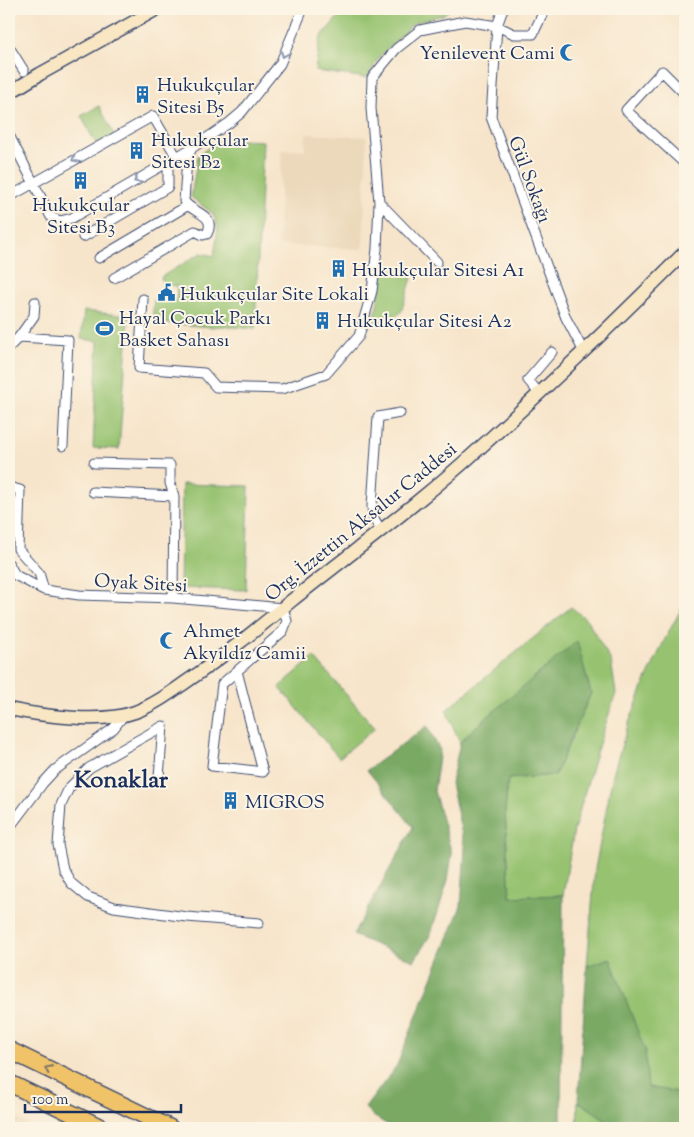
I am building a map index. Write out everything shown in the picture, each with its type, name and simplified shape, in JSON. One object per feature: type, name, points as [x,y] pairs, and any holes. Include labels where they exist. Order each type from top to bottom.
[{"type":"highway","points":[[9,1050],[170,1128]]},
{"type":"highway","points":[[9,1083],[102,1128]]},
{"type":"main road","points":[[9,93],[157,9]]},
{"type":"main road","name":"Org. İzzettin Aksalur Caddesi","points":[[9,709],[63,718],[123,716],[166,696],[204,670],[283,608],[481,448],[584,352],[685,252]]},
{"type":"street","points":[[9,135],[12,147],[50,217],[60,222],[72,218],[192,148],[242,112],[280,64],[302,9]]},
{"type":"street","name":"Gül Sokağı","points":[[503,9],[497,26],[491,117],[566,318],[584,352]]},
{"type":"street","points":[[143,299],[138,368],[204,373],[216,387],[257,389],[282,389],[326,374],[359,336],[372,291],[377,248],[379,202],[371,108],[372,78],[396,49],[420,30],[465,21],[497,26],[514,34],[533,34],[545,9]]},
{"type":"street","points":[[9,47],[24,71]]},
{"type":"street","points":[[685,94],[662,72],[626,110],[685,164]]},
{"type":"street","points":[[9,197],[153,116],[172,159],[168,187],[83,237]]},
{"type":"street","points":[[114,278],[195,231],[203,235],[207,234],[210,225],[205,215],[192,210],[184,201],[188,158],[192,148]]},
{"type":"street","points":[[379,202],[437,262]]},
{"type":"street","points":[[99,258],[187,206]]},
{"type":"street","points":[[9,347],[19,337],[34,316],[35,302]]},
{"type":"street","points":[[19,337],[68,340],[63,446]]},
{"type":"street","points":[[539,393],[528,380],[552,352]]},
{"type":"street","points":[[381,530],[373,517],[372,506],[378,417],[400,413]]},
{"type":"street","points":[[94,463],[170,465],[170,483],[174,496],[173,598]]},
{"type":"street","points":[[9,487],[20,490],[18,549],[39,573],[44,590]]},
{"type":"street","points":[[93,492],[174,496]]},
{"type":"street","name":"Oyak Sitesi","points":[[9,564],[15,575],[44,590],[79,595],[173,598],[283,608]]},
{"type":"street","points":[[237,671],[264,772],[212,766],[222,684],[283,631],[287,621],[283,608]]},
{"type":"street","points":[[9,828],[55,770],[114,728],[123,716]]},
{"type":"street","points":[[159,777],[164,726],[89,768],[69,788],[61,805],[58,846],[64,869],[71,882],[88,897],[114,907],[187,917],[259,923]]},
{"type":"shaded area","points":[[306,134],[367,137],[363,249],[278,245],[282,150],[305,150]]},
{"type":"shaded area","points":[[9,1114],[36,1128],[9,1128]]},
{"type":"green space","points":[[345,9],[451,9],[443,15],[414,23],[380,56],[367,78],[315,71],[320,38]]},
{"type":"green space","points":[[99,106],[115,136],[97,146],[81,116]]},
{"type":"green space","points":[[220,139],[263,141],[255,329],[152,322],[154,300],[176,301],[177,286],[163,285],[161,277],[201,253],[214,256],[218,228],[213,214],[191,197],[198,155]]},
{"type":"green space","points":[[384,267],[412,278],[401,312],[384,325],[374,321]]},
{"type":"green space","points":[[84,311],[129,316],[119,449],[93,448],[98,341],[81,339]]},
{"type":"green space","points":[[182,484],[249,486],[246,590],[180,588]]},
{"type":"green space","points":[[685,602],[685,1128],[640,1128],[587,966],[595,869],[613,774],[627,728],[645,682]]},
{"type":"green space","points":[[571,607],[587,620],[611,661],[616,693],[595,756],[574,830],[563,895],[510,897],[505,812],[508,779],[555,775],[591,693],[577,642],[472,730],[460,743],[446,710]]},
{"type":"green space","points":[[577,641],[591,693],[555,775],[508,779],[505,812],[510,897],[563,895],[561,1128],[393,1128],[373,1116],[365,1108],[397,1065],[461,906],[465,849],[451,783],[460,743],[472,730]]},
{"type":"green space","points":[[314,657],[375,728],[339,758],[279,687]]},
{"type":"green space","points":[[427,726],[440,750],[434,791],[452,854],[448,880],[431,934],[414,961],[353,935],[413,827],[367,770]]},
{"type":"green space","points":[[610,958],[645,1050],[648,1087],[685,1093],[685,1128],[604,1128],[605,1119],[578,1101],[587,966]]},
{"type":"green space","points":[[578,1101],[606,1119],[604,1128],[577,1128]]},
{"type":"place","name":"Yenilevent Cami","points":[[569,52]]},
{"type":"place","name":"Hukukçular Sitesi B5","points":[[143,95]]},
{"type":"place","name":"Hukukçular Sitesi B2","points":[[137,150]]},
{"type":"place","name":"Hukukçular Sitesi B3","points":[[81,181]]},
{"type":"place","name":"Hukukçular Sitesi A1","points":[[338,269]]},
{"type":"place","name":"Hukukçular Site Lokali","points":[[166,293]]},
{"type":"place","name":"Hukukçular Sitesi A2","points":[[323,320]]},
{"type":"place","name":"Hayal Çocuk Parkı Basket Sahası","points":[[105,328]]},
{"type":"place","name":"Ahmet Akyıldız Camii","points":[[169,641]]},
{"type":"place","name":"MIGROS","points":[[231,801]]},
{"type":"district","name":"Konaklar","points":[[121,779]]}]
